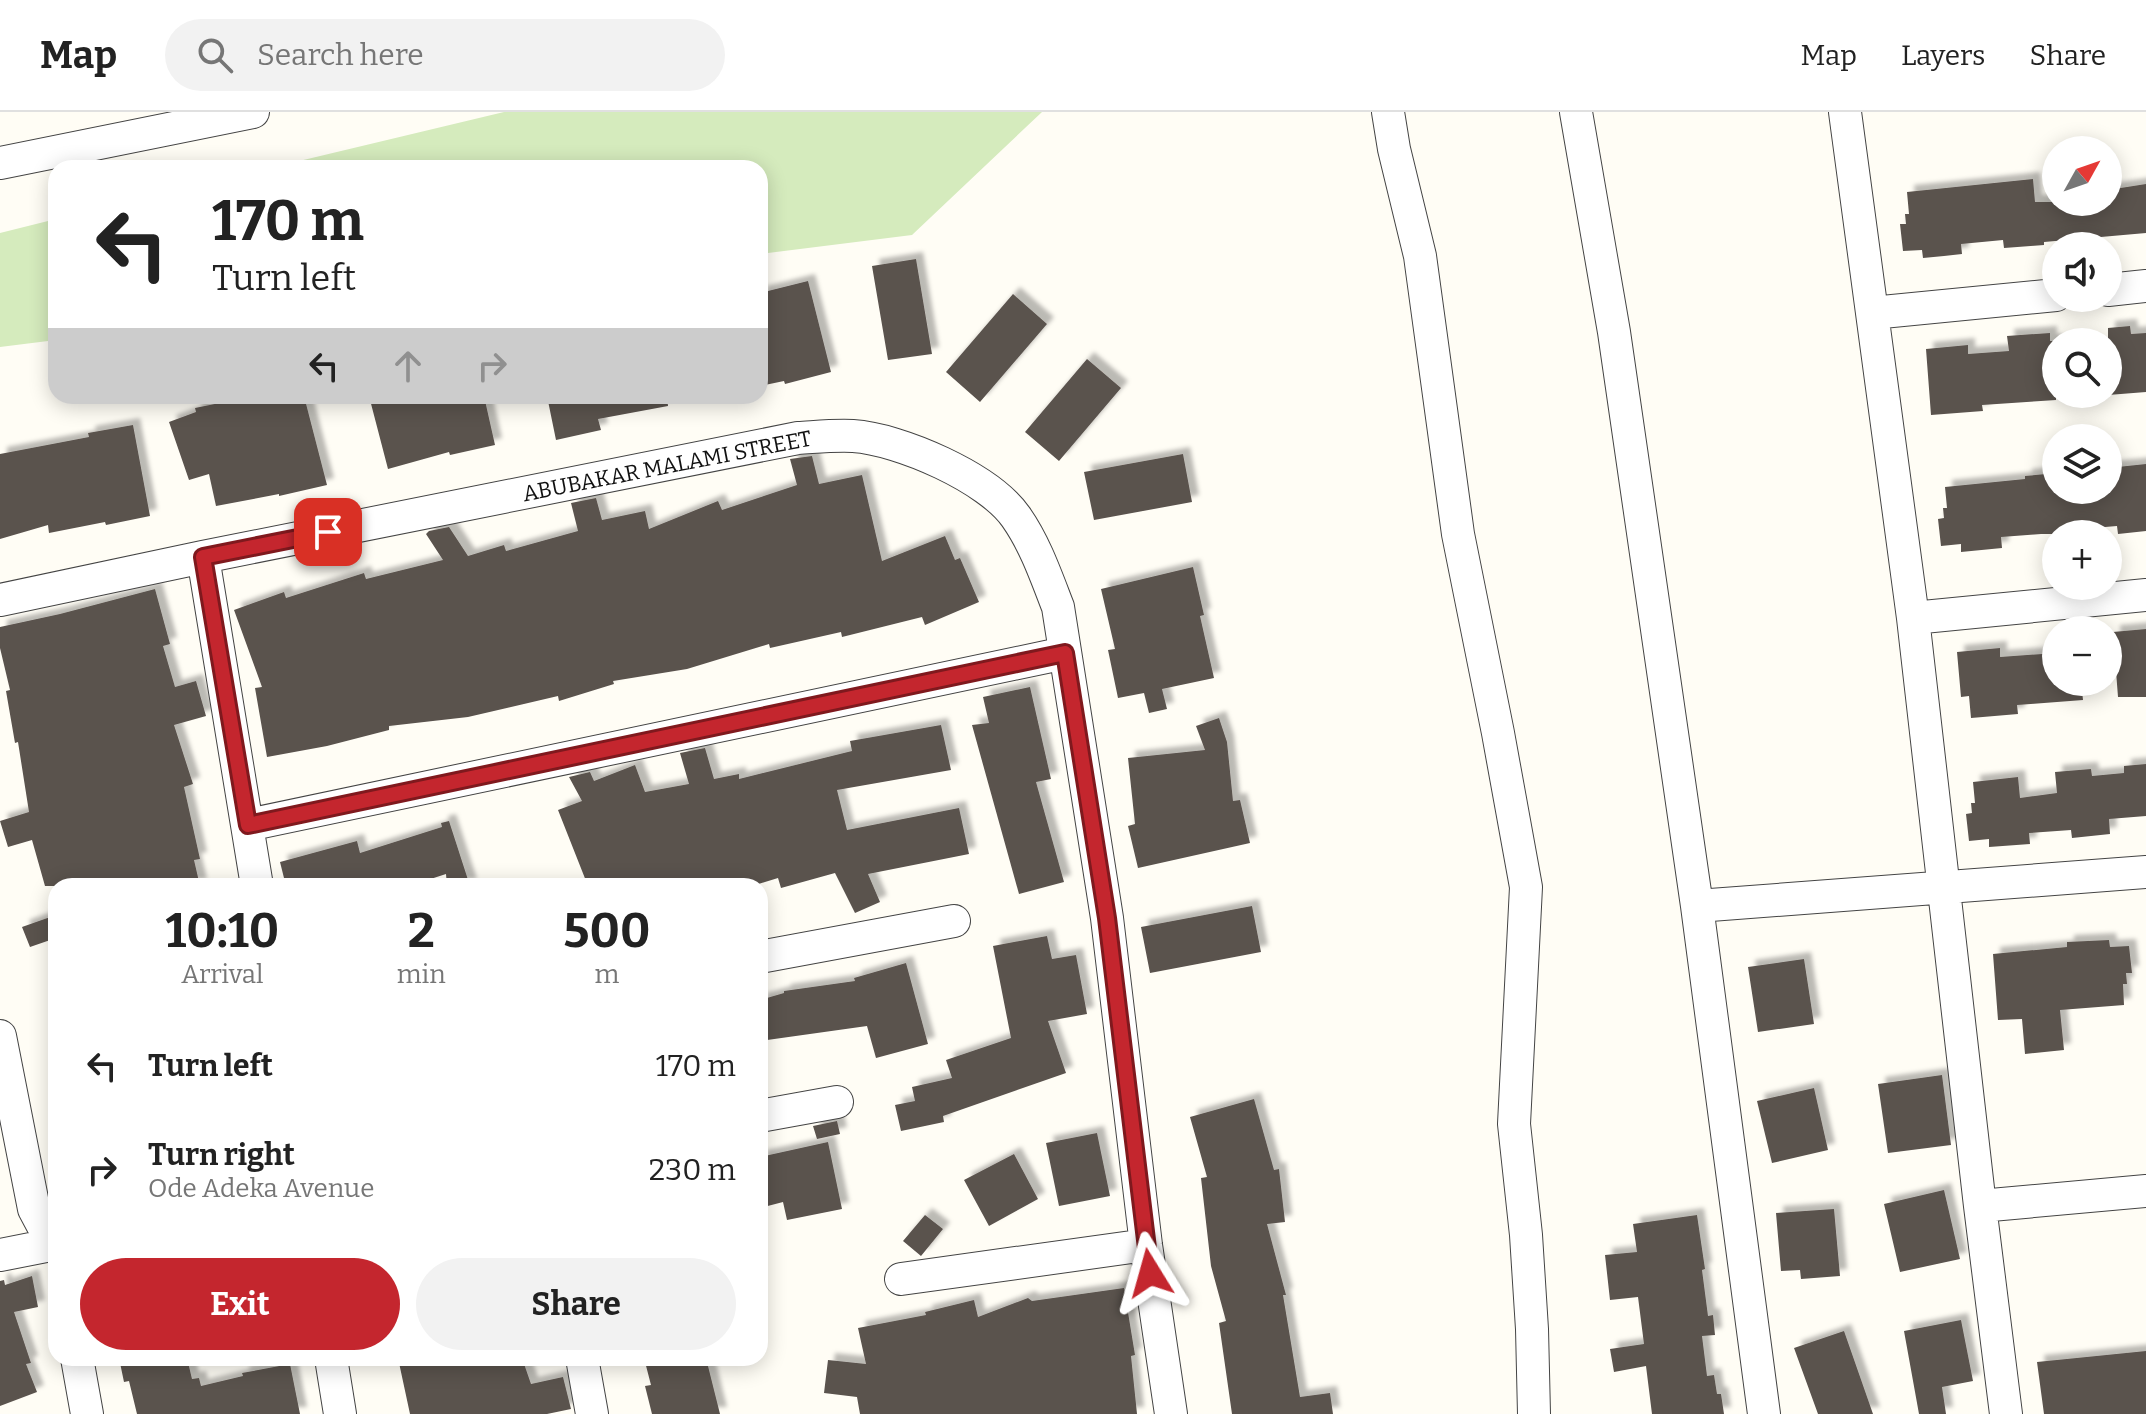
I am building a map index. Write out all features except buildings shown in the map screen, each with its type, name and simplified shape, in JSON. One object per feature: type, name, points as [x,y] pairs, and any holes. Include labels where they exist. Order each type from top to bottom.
[{"type":"street","points":[[0,163],[253,112]]},
{"type":"street","points":[[1388,112],[1420,256],[1458,534],[1526,887],[1514,1124],[1526,1235],[1534,1414]]},
{"type":"street","points":[[1576,112],[1614,332],[1697,906],[1764,1414]]},
{"type":"street","points":[[1845,112],[1913,618],[2006,1414]]},
{"type":"street","points":[[2122,289],[2146,286]]},
{"type":"street","points":[[1872,313],[2042,296]]},
{"type":"street","name":"ABUBAKAR MALAMI STREET","points":[[0,600],[798,438],[854,436],[896,445],[936,459],[981,485],[1015,515],[1040,558],[1058,607],[1107,918],[1146,1245],[1171,1414]]},
{"type":"street","points":[[203,557],[256,878]]},
{"type":"street","points":[[1913,618],[2146,595]]},
{"type":"street","points":[[248,825],[1065,653]]},
{"type":"street","points":[[1697,906],[2146,872]]},
{"type":"street","points":[[768,956],[954,921]]},
{"type":"street","points":[[0,1036],[34,1209],[48,1232]]},
{"type":"street","points":[[768,1115],[837,1102]]},
{"type":"street","points":[[1980,1206],[2146,1191]]},
{"type":"street","points":[[0,1255],[48,1245]]},
{"type":"street","points":[[901,1279],[1146,1245]]},
{"type":"street","points":[[78,1366],[87,1414]]},
{"type":"street","points":[[332,1366],[340,1414]]},
{"type":"street","points":[[583,1366],[592,1414]]},
{"type":"green space","points":[[504,112],[1042,112],[912,235],[768,253],[768,160],[303,160]]},
{"type":"green space","points":[[48,221],[48,341],[0,347],[0,233]]},
{"type":"route","points":[[328,532],[203,557],[248,825],[1065,653],[1107,918],[1150,1273]]}]
